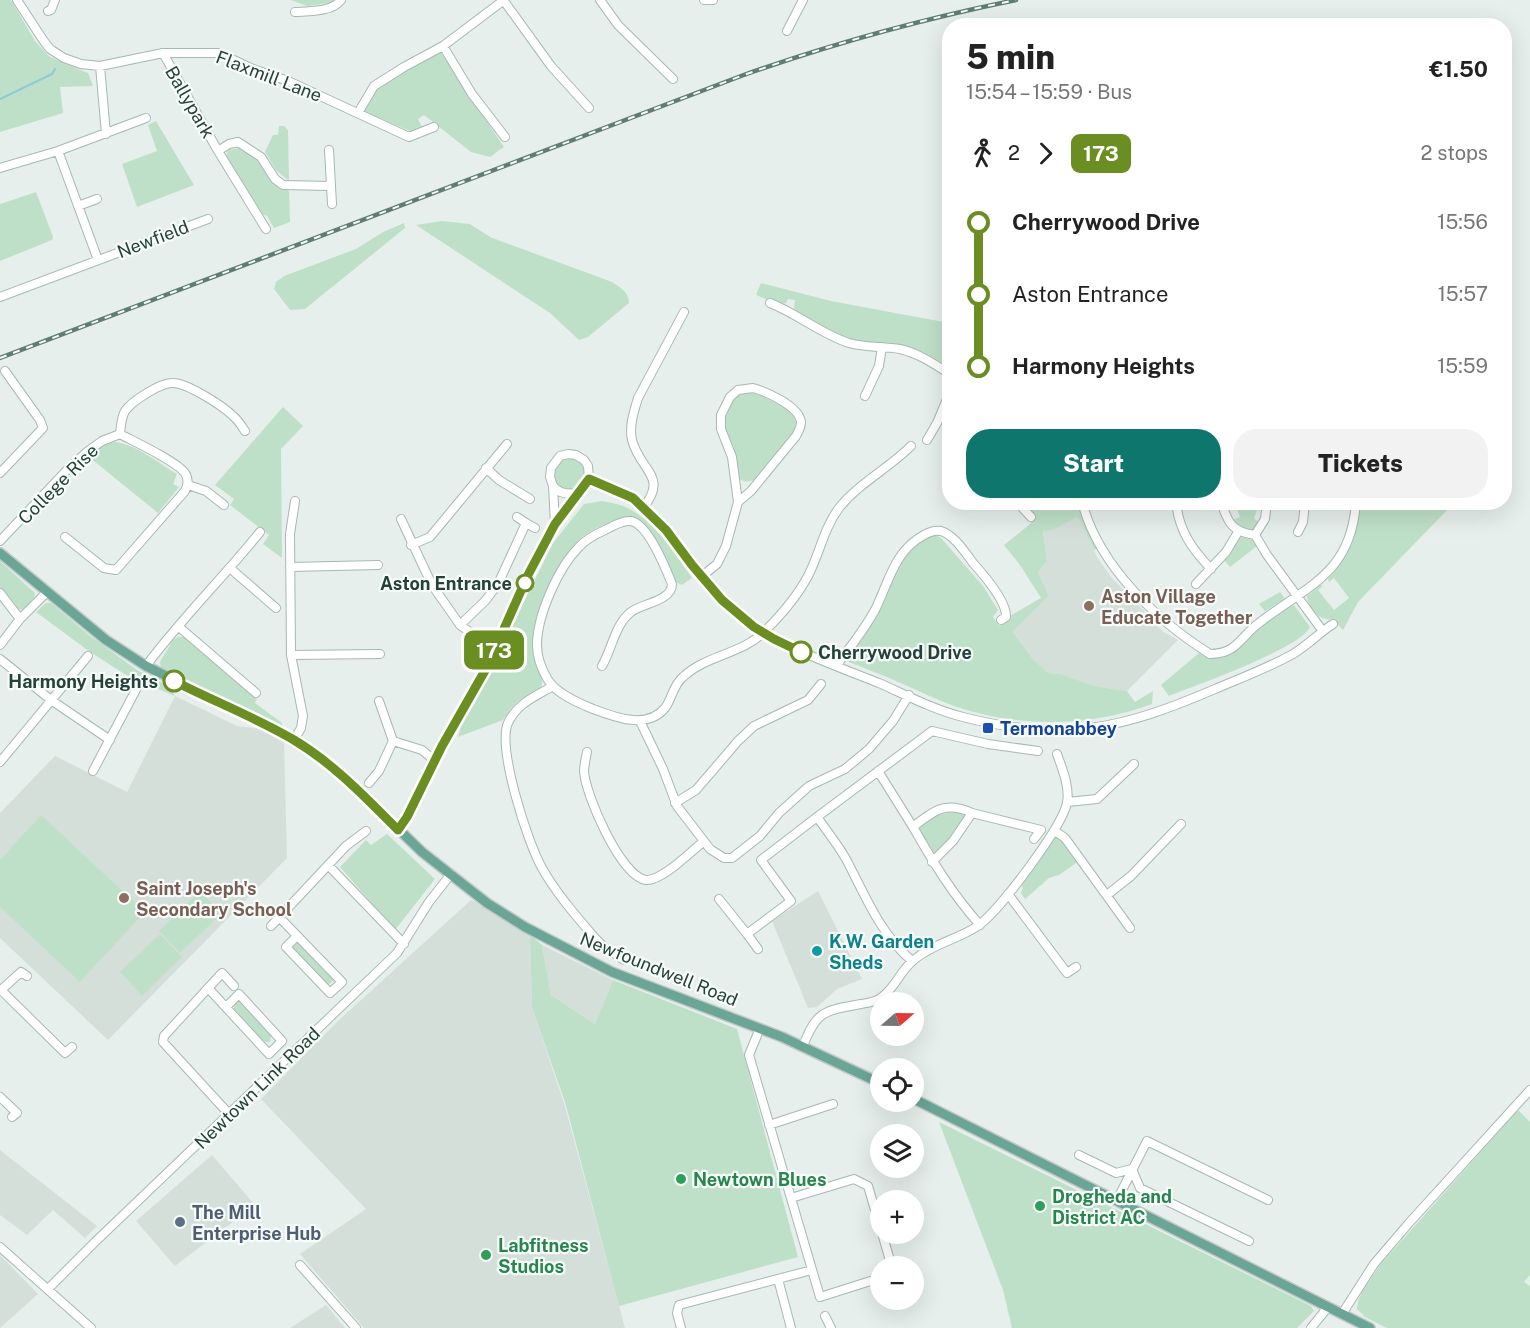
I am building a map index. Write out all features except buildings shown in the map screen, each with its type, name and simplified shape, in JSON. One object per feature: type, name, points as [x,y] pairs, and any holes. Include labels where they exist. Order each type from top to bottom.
[{"type":"main road","name":"Newfoundwell Road","points":[[0,553],[106,640],[146,666],[294,740],[334,769],[398,830],[451,874],[487,903],[525,927],[612,972],[760,1028],[870,1078]]},
{"type":"main road","points":[[924,1104],[1370,1328]]},
{"type":"street","name":"Flaxmill Lane","points":[[17,0],[50,49],[64,58],[81,64],[100,66],[163,53],[219,53],[253,69],[288,81],[409,137],[434,127]]},
{"type":"street","points":[[48,11],[51,10],[55,0]]},
{"type":"street","points":[[295,12],[336,6],[341,0]]},
{"type":"street","points":[[358,113],[374,86],[443,46],[504,0],[551,66],[589,108]]},
{"type":"street","points":[[600,0],[618,25],[673,79]]},
{"type":"street","points":[[704,0],[713,0]]},
{"type":"street","points":[[787,31],[803,0]]},
{"type":"street","points":[[443,46],[472,94],[505,137]]},
{"type":"street","name":"Ballypark","points":[[163,53],[218,151],[266,229]]},
{"type":"street","points":[[100,66],[106,134]]},
{"type":"street","points":[[0,168],[58,151],[146,118]]},
{"type":"street","name":"Ballypark","points":[[218,151],[229,144],[238,142],[261,157],[275,179],[283,185],[330,186]]},
{"type":"street","points":[[329,150],[332,204]]},
{"type":"street","name":"Newfield","points":[[58,151],[98,260]]},
{"type":"street","points":[[78,206],[97,199]]},
{"type":"street","name":"Newfield","points":[[0,297],[208,219]]},
{"type":"street","points":[[770,303],[789,311],[835,338],[852,344],[900,349],[914,353],[942,369]]},
{"type":"street","points":[[643,508],[655,489],[653,480],[632,439],[633,411],[684,312]]},
{"type":"street","points":[[865,396],[879,366],[882,347]]},
{"type":"street","points":[[0,473],[43,428],[34,410],[5,371]]},
{"type":"street","points":[[65,537],[104,568],[116,570],[185,491],[188,485],[186,474],[179,467],[120,434],[125,412],[147,393],[172,382],[192,390],[226,410],[245,431]]},
{"type":"street","points":[[701,577],[717,564],[726,546],[738,502],[732,457],[721,429],[721,415],[730,397],[738,390],[753,388],[765,392],[794,409],[799,416],[800,428],[796,436],[751,490],[738,502]]},
{"type":"street","points":[[927,440],[942,411]]},
{"type":"street","name":"College Rise","points":[[0,542],[81,457],[102,441],[120,434]]},
{"type":"street","points":[[411,544],[430,537],[507,444]]},
{"type":"street","points":[[602,666],[624,619],[634,610],[665,597],[672,588],[649,537],[642,528],[630,521],[609,528],[580,545],[561,573],[541,620],[537,644],[541,664],[553,686],[591,708],[640,721],[665,708],[675,686],[688,673],[742,647],[764,633],[804,583],[823,536],[840,508],[911,446]]},
{"type":"street","points":[[398,830],[487,667],[528,575],[555,524],[589,479],[588,466],[576,455],[560,456],[551,468],[555,524]]},
{"type":"street","points":[[486,468],[499,480],[530,499]]},
{"type":"street","points":[[589,479],[633,498],[666,530],[701,577],[722,600],[764,633],[790,647],[961,717],[1002,726],[1060,731],[1088,729],[1148,716],[1219,688],[1293,654],[1333,624]]},
{"type":"street","points":[[188,485],[206,492],[224,505]]},
{"type":"street","points":[[553,486],[562,493],[578,492]]},
{"type":"street","points":[[294,740],[301,728],[303,716],[291,656],[290,534],[295,501]]},
{"type":"street","points":[[1024,510],[1031,517]]},
{"type":"street","points":[[1085,510],[1096,540],[1114,568],[1160,616],[1210,654],[1220,654],[1237,647],[1257,624],[1297,598],[1327,574],[1346,546],[1354,523],[1355,510]]},
{"type":"street","points":[[1178,510],[1182,531],[1189,545],[1211,569]]},
{"type":"street","points":[[1224,510],[1231,525],[1238,532],[1255,535],[1297,598],[1322,630]]},
{"type":"street","points":[[1255,535],[1265,519],[1266,510]]},
{"type":"street","points":[[1298,532],[1303,522],[1304,510]]},
{"type":"street","points":[[517,516],[535,528]]},
{"type":"street","points":[[401,519],[432,585],[460,625],[495,650]]},
{"type":"street","points":[[460,625],[485,601],[498,584],[526,523]]},
{"type":"street","points":[[836,666],[858,639],[902,552],[931,531],[946,533],[976,566],[1003,605],[1006,617],[1001,620]]},
{"type":"street","points":[[146,666],[231,569],[260,532]]},
{"type":"street","points":[[1196,584],[1226,552],[1238,532]]},
{"type":"street","points":[[290,567],[378,565]]},
{"type":"street","points":[[231,569],[276,609]]},
{"type":"street","points":[[0,645],[20,619],[47,592]]},
{"type":"street","points":[[0,593],[20,619]]},
{"type":"street","points":[[179,627],[256,693]]},
{"type":"street","points":[[291,656],[380,654]]},
{"type":"street","points":[[0,762],[88,656]]},
{"type":"street","points":[[0,659],[51,700],[110,740]]},
{"type":"street","points":[[93,771],[139,684]]},
{"type":"street","points":[[675,803],[696,790],[754,726],[808,700],[821,684]]},
{"type":"street","points":[[553,686],[518,708],[508,723],[504,740],[511,773],[529,839],[543,870],[595,938],[624,960]]},
{"type":"street","points":[[640,721],[663,769],[675,803],[710,849],[724,858],[732,858],[744,850],[802,791],[845,769],[869,749],[893,722],[909,695]]},
{"type":"street","points":[[369,783],[379,771],[393,741],[379,701]]},
{"type":"street","points":[[747,934],[791,901],[760,860],[932,731],[988,744],[1038,751]]},
{"type":"street","points":[[393,741],[422,750],[435,760]]},
{"type":"street","points":[[587,752],[584,770],[586,782],[601,825],[610,841],[636,875],[647,880],[663,875],[703,842]]},
{"type":"street","points":[[803,1046],[812,1024],[818,1017],[827,1012],[866,1004],[884,996],[912,961],[942,942],[980,925],[1008,894],[1054,831],[1067,802],[1065,775],[1057,754]]},
{"type":"street","points":[[1067,802],[1097,799],[1134,764]]},
{"type":"street","points":[[878,771],[948,887],[980,925]]},
{"type":"street","points":[[913,827],[930,813],[943,808],[959,807],[972,813],[1041,831],[1034,839]]},
{"type":"street","points":[[932,862],[953,841],[972,813]]},
{"type":"street","points":[[817,817],[845,858],[865,899],[888,936],[912,961]]},
{"type":"street","points":[[1107,895],[1131,876],[1181,824]]},
{"type":"street","points":[[272,926],[346,846],[366,831]]},
{"type":"street","points":[[1054,831],[1065,838],[1130,928]]},
{"type":"street","points":[[328,865],[404,944]]},
{"type":"street","name":"Newtown Link Road","points":[[48,1289],[397,953],[429,902],[451,874]]},
{"type":"street","points":[[1008,894],[1067,973],[1076,967]]},
{"type":"street","points":[[719,899],[758,949]]},
{"type":"street","points":[[280,918],[342,982],[330,993],[286,947],[297,936]]},
{"type":"street","points":[[27,976],[21,972],[0,990],[65,1053],[72,1047]]},
{"type":"street","points":[[229,1114],[163,1042],[164,1036],[222,973],[234,986]]},
{"type":"street","points":[[208,988],[269,1054],[282,1041],[239,994],[226,1007]]},
{"type":"street","points":[[760,1028],[749,1055],[820,1297],[870,1281]]},
{"type":"street","points":[[1342,1314],[1374,1264],[1388,1247],[1530,1090]]},
{"type":"street","points":[[0,1097],[17,1113],[12,1117]]},
{"type":"street","points":[[769,1125],[833,1104]]},
{"type":"street","points":[[1117,1200],[1147,1142],[1268,1200]]},
{"type":"street","points":[[1079,1155],[1116,1173],[1132,1169]]},
{"type":"street","points":[[1132,1169],[1140,1188],[1249,1241]]},
{"type":"street","points":[[791,1198],[854,1179],[868,1186],[870,1193]]},
{"type":"street","points":[[0,1247],[91,1328]]},
{"type":"street","points":[[300,1265],[356,1328]]},
{"type":"street","points":[[681,1328],[677,1313],[679,1305],[812,1270]]},
{"type":"street","points":[[778,1279],[791,1328]]},
{"type":"street","points":[[1311,1328],[1328,1307]]},
{"type":"street","points":[[825,1316],[831,1328]]},
{"type":"shaded area","name":"Aston Village Educate Together","points":[[1077,517],[1097,557],[1111,577],[1144,611],[1146,616],[1164,632],[1178,640],[1127,691],[1094,686],[1061,674],[1048,673],[1033,659],[1013,632],[1049,596],[1038,572],[1047,560],[1043,531]]},
{"type":"shaded area","name":"Saint Joseph's Secondary School","points":[[175,696],[237,726],[259,729],[284,742],[287,858],[108,1040],[0,938],[0,813],[55,756],[127,792]]},
{"type":"shaded area","points":[[818,891],[862,979],[837,989],[817,1007],[808,1008],[772,921]]},
{"type":"shaded area","points":[[471,900],[530,935],[532,1008],[564,1103],[625,1328],[364,1328],[300,1254],[366,1209],[261,1099],[339,1020]]},
{"type":"shaded area","points":[[542,945],[613,980],[595,1024],[551,995]]},
{"type":"shaded area","points":[[0,1150],[97,1226],[85,1238],[53,1210],[27,1235],[0,1215]]},
{"type":"shaded area","points":[[212,1155],[255,1205],[175,1266],[136,1221]]},
{"type":"shaded area","points":[[0,1255],[38,1294],[0,1328]]},
{"type":"shaded area","points":[[326,1305],[345,1328],[290,1328]]},
{"type":"green space","points":[[0,0],[11,0],[35,41],[50,57],[88,73],[93,86],[60,87],[63,113],[0,132]]},
{"type":"green space","points":[[291,0],[338,0],[307,6]]},
{"type":"green space","points":[[440,51],[504,147],[490,157],[471,152],[424,115],[418,119],[422,127],[412,132],[363,111],[365,101],[382,83]]},
{"type":"green space","points":[[156,121],[194,185],[137,207],[122,164],[157,151],[148,125]]},
{"type":"green space","points":[[279,126],[284,126],[288,130],[289,181],[276,170],[265,152],[273,135],[278,135]]},
{"type":"green space","points":[[240,148],[258,159],[274,184],[289,191],[290,222],[274,228],[267,216],[262,214],[226,156],[228,150]]},
{"type":"green space","points":[[36,192],[53,237],[52,240],[0,261],[0,204]]},
{"type":"green space","points":[[442,221],[470,224],[490,237],[612,282],[626,293],[629,303],[588,337],[579,340],[550,313],[416,225]]},
{"type":"green space","points":[[404,223],[405,228],[305,309],[290,310],[274,289],[276,282],[284,276],[356,249],[383,232]]},
{"type":"green space","points":[[761,283],[831,301],[942,322],[942,366],[884,344],[841,337],[796,311],[795,300],[788,299],[786,303],[780,305],[756,295]]},
{"type":"green space","points":[[746,391],[764,397],[791,411],[796,422],[793,434],[755,480],[746,482],[741,480],[737,474],[724,415],[731,402]]},
{"type":"green space","points":[[283,407],[303,426],[281,449],[282,558],[263,544],[269,535],[230,505],[234,499],[215,485]]},
{"type":"green space","points":[[114,442],[139,450],[177,474],[173,484],[179,487],[158,513],[89,457],[103,445]]},
{"type":"green space","points":[[570,458],[581,463],[586,474],[581,485],[570,490],[559,485],[554,474],[559,463]]},
{"type":"green space","points":[[602,501],[626,507],[651,524],[692,578],[682,585],[674,581],[645,525],[636,520],[624,519],[610,522],[585,535],[578,541],[560,569],[535,627],[533,648],[542,680],[540,690],[518,701],[503,720],[458,737],[462,722],[468,715],[553,543],[584,504]]},
{"type":"green space","points":[[1030,510],[1080,510],[1097,549],[1094,550],[1077,517],[1052,530],[1043,531],[1047,561],[1038,572],[1049,596],[1013,632],[1033,659],[1048,673],[1061,674],[1094,686],[1127,691],[1135,702],[1153,691],[1152,704],[1128,712],[1080,721],[1005,719],[957,707],[846,661],[846,656],[906,551],[930,536],[936,535],[941,538],[983,586],[998,610],[993,617],[999,626],[1011,619],[1010,616],[1041,598],[1004,545],[1029,525],[1036,516]]},
{"type":"green space","points":[[1238,510],[1257,510],[1254,518],[1259,523],[1254,530],[1243,529],[1233,520],[1240,517]]},
{"type":"green space","points":[[1358,510],[1447,510],[1358,602],[1343,630],[1333,619],[1319,616],[1312,609],[1307,596],[1321,585],[1323,586],[1318,590],[1334,610],[1349,598],[1334,578],[1329,582],[1328,579],[1341,562],[1350,544]]},
{"type":"green space","points":[[1241,537],[1253,540],[1257,546],[1230,567],[1224,560]]},
{"type":"green space","points":[[0,561],[35,593],[34,598],[24,609],[16,610],[0,588]]},
{"type":"green space","points":[[1280,592],[1285,599],[1265,611],[1259,604]]},
{"type":"green space","points":[[46,603],[51,603],[90,636],[137,670],[171,687],[175,696],[131,678],[90,652],[36,612]]},
{"type":"green space","points":[[1294,605],[1310,627],[1302,636],[1288,645],[1246,666],[1169,696],[1161,685],[1199,653],[1208,658],[1217,659],[1234,652],[1262,626]]},
{"type":"green space","points":[[186,637],[257,699],[255,703],[282,723],[282,727],[161,667],[160,662],[173,640]]},
{"type":"green space","points":[[953,812],[967,813],[940,852],[931,852],[918,827],[938,815]]},
{"type":"green space","points":[[41,815],[145,912],[80,982],[0,907],[0,860]]},
{"type":"green space","points":[[387,834],[435,879],[395,930],[340,867],[366,840],[371,845]]},
{"type":"green space","points":[[1055,836],[1062,838],[1079,861],[1059,875],[1049,878],[1025,899],[1021,893],[1023,888],[1021,886]]},
{"type":"green space","points":[[200,891],[221,914],[180,953],[159,931]]},
{"type":"green space","points":[[160,934],[182,957],[142,996],[120,972]]},
{"type":"green space","name":"Newtown Blues","points":[[530,935],[542,945],[551,995],[595,1024],[613,980],[737,1029],[798,1257],[619,1306],[565,1102],[532,1008]]},
{"type":"green space","points":[[295,942],[299,942],[334,980],[328,985],[324,983],[292,949]]},
{"type":"green space","points":[[241,1002],[271,1034],[270,1042],[262,1040],[234,1009],[234,1003]]},
{"type":"green space","points":[[1518,1110],[1530,1122],[1530,1275],[1524,1282],[1530,1286],[1530,1328],[1387,1328],[1365,1317],[1357,1309],[1358,1301],[1380,1265]]},
{"type":"green space","name":"Drogheda and District AC","points":[[939,1122],[1311,1306],[1314,1311],[1297,1328],[1012,1328],[1003,1290]]},
{"type":"waterway","points":[[0,99],[52,74],[55,69]]},
{"type":"railway","points":[[0,358],[741,76],[877,33],[1016,0]]},
{"type":"bus line","name":"173","points":[[174,681],[294,740],[356,788],[398,830],[487,667],[528,575],[555,524],[589,479],[633,498],[666,530],[722,600],[754,627],[801,652]]},
{"type":"place","name":"Aston Entrance","points":[[525,583]]},
{"type":"place","name":"Aston Village Educate Together","points":[[1089,606]]},
{"type":"place","name":"Cherrywood Drive","points":[[801,652]]},
{"type":"place","name":"Harmony Heights","points":[[174,681]]},
{"type":"place","name":"Termonabbey","points":[[988,728]]},
{"type":"place","name":"Saint Joseph's Secondary School","points":[[124,898]]},
{"type":"place","name":"K.W. Garden Sheds","points":[[817,951]]},
{"type":"place","name":"Newtown Blues","points":[[681,1179]]},
{"type":"place","name":"Drogheda and District AC","points":[[1040,1206]]},
{"type":"place","name":"The Mill Enterprise Hub","points":[[180,1222]]},
{"type":"place","name":"Labfitness Studios","points":[[486,1255]]}]
